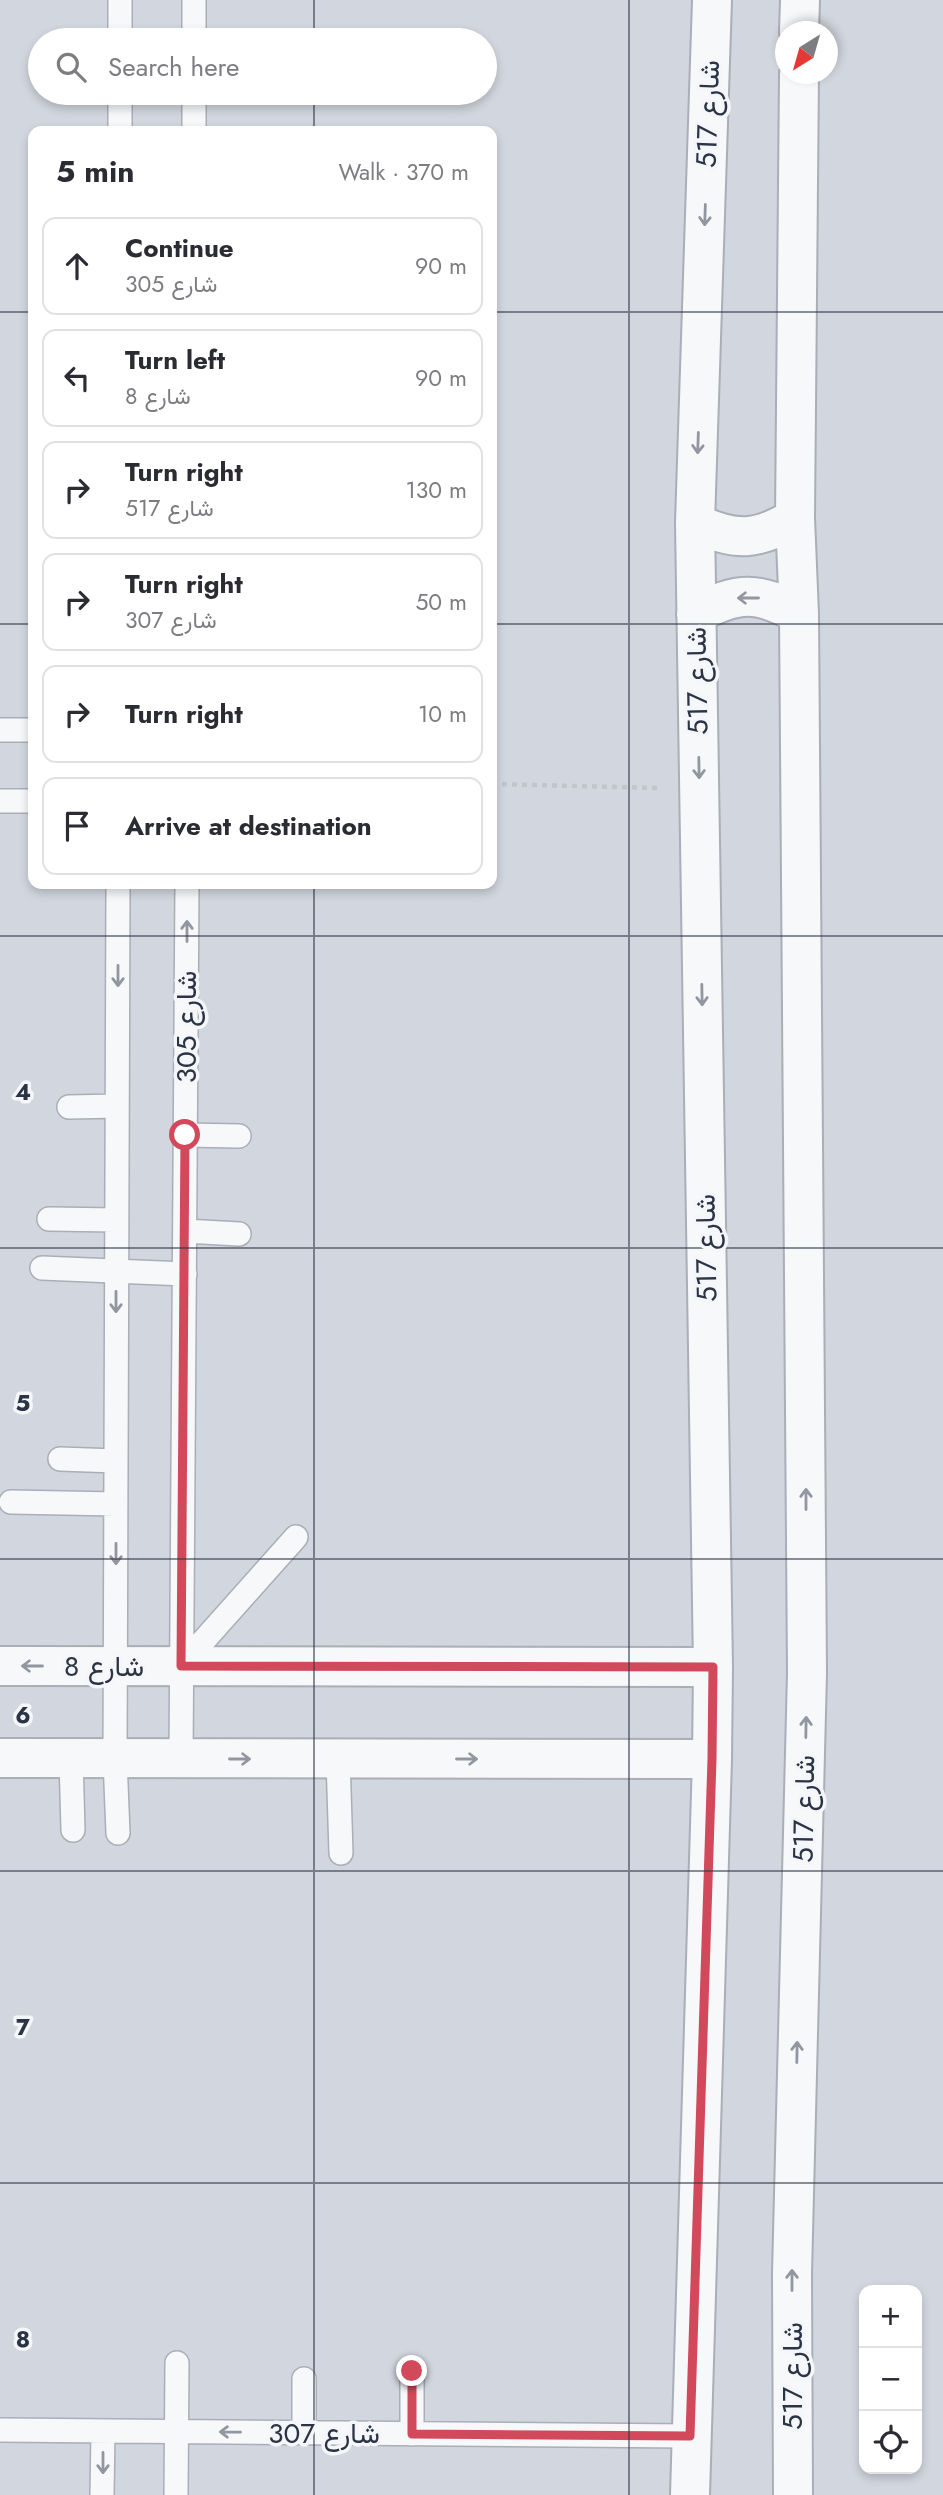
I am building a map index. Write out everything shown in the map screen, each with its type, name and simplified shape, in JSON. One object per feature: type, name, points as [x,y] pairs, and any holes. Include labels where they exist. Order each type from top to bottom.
[{"type":"street","name":"شارع 517","points":[[690,2495],[713,1667],[695,523],[712,0]]},
{"type":"street","points":[[799,21],[800,0]]},
{"type":"street","name":"شارع 517","points":[[793,2495],[792,2274],[807,1673],[799,614],[795,518],[799,84]]},
{"type":"street","points":[[695,523],[719,534],[746,537],[772,532],[795,518]]},
{"type":"street","points":[[696,614],[720,601],[747,596],[775,600],[799,614]]},
{"type":"street","name":"شارع 8","points":[[0,1666],[713,1667]]},
{"type":"street","points":[[0,1758],[712,1759]]},
{"type":"lane","points":[[120,0],[120,28]]},
{"type":"lane","points":[[194,0],[194,28]]},
{"type":"lane","points":[[120,105],[120,126]]},
{"type":"lane","points":[[194,105],[194,126]]},
{"type":"lane","points":[[0,730],[28,730]]},
{"type":"lane","points":[[0,801],[28,801]]},
{"type":"lane","points":[[118,889],[115,1759],[118,1833]]},
{"type":"lane","name":"شارع 305","points":[[181,1759],[187,889]]},
{"type":"lane","points":[[69,1107],[117,1106]]},
{"type":"lane","points":[[185,1135],[239,1136]]},
{"type":"lane","points":[[49,1219],[116,1220]]},
{"type":"lane","points":[[185,1231],[239,1234]]},
{"type":"lane","points":[[42,1268],[185,1274]]},
{"type":"lane","points":[[60,1459],[116,1461]]},
{"type":"lane","points":[[11,1502],[116,1504]]},
{"type":"lane","points":[[181,1666],[296,1537]]},
{"type":"lane","points":[[71,1758],[73,1830]]},
{"type":"lane","points":[[338,1759],[341,1853]]},
{"type":"lane","points":[[176,2495],[177,2363]]},
{"type":"lane","points":[[412,2371],[412,2434]]},
{"type":"lane","points":[[304,2379],[304,2433]]},
{"type":"lane","name":"شارع 307","points":[[0,2430],[690,2436]]},
{"type":"lane","points":[[103,2431],[103,2495]]},
{"type":"path","points":[[497,784],[699,789]]},
{"type":"shaded area","points":[[0,0],[943,0],[943,2495],[0,2495]]},
{"type":"route","points":[[185,1135],[181,1666],[713,1667],[690,2436],[412,2434],[412,2371]]}]
